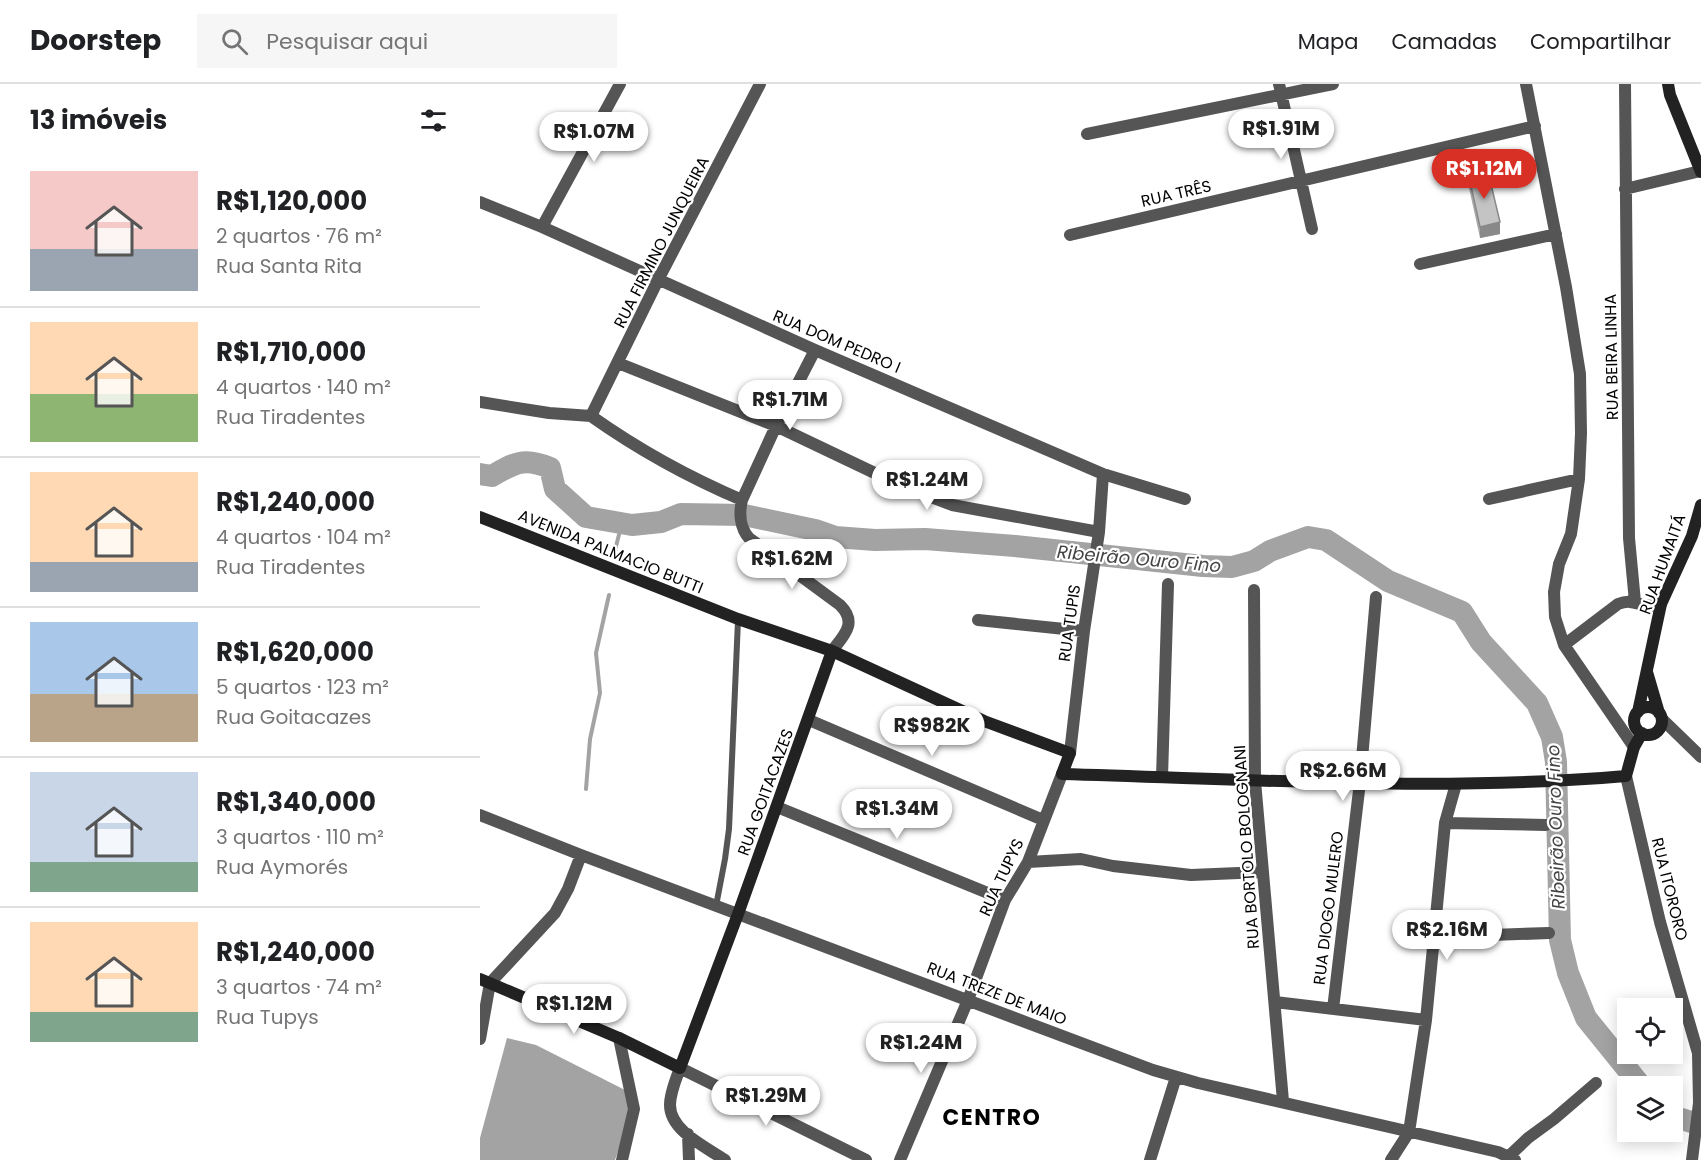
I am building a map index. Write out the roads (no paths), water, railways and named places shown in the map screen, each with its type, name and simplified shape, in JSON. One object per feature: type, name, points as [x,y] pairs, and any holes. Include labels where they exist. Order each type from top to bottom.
[{"type":"street","points":[[542,227],[620,84]]},
{"type":"street","name":"RUA FIRMINO JUNQUEIRA","points":[[591,416],[658,280],[760,84]]},
{"type":"street","points":[[1087,134],[1280,90],[1333,84]]},
{"type":"street","points":[[1526,84],[1556,234],[1580,374],[1579,479],[1571,534],[1559,564],[1554,592],[1555,617],[1564,645],[1634,747]]},
{"type":"street","name":"RUA BEIRA LINHA","points":[[1625,84],[1629,538],[1635,602]]},
{"type":"street","points":[[1625,189],[1701,172],[1670,95],[1668,84]]},
{"type":"street","points":[[1280,90],[1312,229]]},
{"type":"street","name":"RUA TRÊS","points":[[1070,235],[1535,126]]},
{"type":"street","name":"RUA DOM PEDRO I","points":[[480,202],[542,227],[815,350],[1103,474],[1185,499]]},
{"type":"street","points":[[1420,264],[1556,234]]},
{"type":"street","points":[[480,402],[549,413],[591,416],[628,443],[741,505],[776,426],[815,350]]},
{"type":"street","points":[[618,363],[776,426],[902,486],[952,505],[1098,538]]},
{"type":"street","name":"RUA TUPIS","points":[[1062,774],[1070,753],[1084,631],[1098,538],[1103,474]]},
{"type":"street","points":[[1489,499],[1579,479]]},
{"type":"street","name":"RUA GOITACAZES","points":[[688,1134],[676,1123],[670,1102],[680,1068],[809,720],[832,651],[849,626],[849,616],[845,611],[743,531],[741,505]]},
{"type":"street","name":"RUA HUMAITÁ","points":[[1642,733],[1635,724],[1661,604],[1692,536],[1701,505]]},
{"type":"street","name":"AVENIDA PALMACIO BUTTI","points":[[480,518],[738,619],[832,651],[984,721],[1070,753]]},
{"type":"street","points":[[1162,777],[1168,584]]},
{"type":"street","name":"RUA BORTOLO BOLOGNANI","points":[[1254,590],[1255,781],[1283,1101]]},
{"type":"street","name":"RUA DIOGO MULERO","points":[[1333,1009],[1360,782],[1376,597]]},
{"type":"street","points":[[1564,645],[1618,604],[1627,600],[1642,606],[1651,607],[1661,604]]},
{"type":"street","points":[[978,620],[1084,631]]},
{"type":"street","name":"RUA HUMAITÁ","points":[[1646,670],[1661,716],[1701,757]]},
{"type":"street","points":[[1638,712],[1649,708],[1661,716],[1662,725],[1654,734],[1642,733]]},
{"type":"street","points":[[809,720],[1043,820]]},
{"type":"street","name":"RUA ITORORO","points":[[1642,733],[1634,747],[1626,776],[1660,922],[1700,1054]]},
{"type":"street","points":[[1062,774],[1255,781],[1456,784],[1581,780],[1626,776]]},
{"type":"street","name":"RUA TUPYS","points":[[900,1160],[968,1000],[1005,900],[1028,862],[1062,774]]},
{"type":"street","points":[[1391,1160],[1409,1132],[1426,1020],[1445,823],[1456,784]]},
{"type":"street","points":[[777,807],[1005,900]]},
{"type":"street","name":"RUA TREZE DE MAIO","points":[[480,815],[716,906],[1176,1077],[1512,1158]]},
{"type":"street","points":[[1445,823],[1546,825]]},
{"type":"street","points":[[480,1039],[485,981],[555,913],[568,889],[581,855]]},
{"type":"street","points":[[1028,862],[1081,859],[1113,866],[1191,875],[1263,872]]},
{"type":"street","points":[[1435,937],[1549,933]]},
{"type":"street","points":[[485,981],[619,1038],[866,1160]]},
{"type":"street","points":[[1275,1002],[1426,1020]]},
{"type":"street","points":[[619,1038],[634,1108],[622,1160]]},
{"type":"street","points":[[1692,1160],[1699,1103],[1700,1054]]},
{"type":"street","points":[[1150,1160],[1176,1077]]},
{"type":"street","points":[[1512,1158],[1523,1142],[1596,1083]]},
{"type":"street","points":[[688,1134],[689,1160]]},
{"type":"street","points":[[688,1134],[725,1160]]},
{"type":"lane","points":[[716,906],[729,829],[738,619]]},
{"type":"waterway","name":"Ribeirão Ouro Fino","points":[[480,474],[492,476],[526,462],[550,468],[555,489],[586,517],[632,525],[661,522],[681,514],[744,515],[815,530],[835,537],[875,540],[925,539],[1232,567],[1254,561],[1270,551],[1308,537],[1326,540],[1388,581],[1462,612],[1481,642],[1537,703],[1552,737],[1556,762],[1560,940],[1568,973],[1586,1018],[1633,1076]]},
{"type":"waterway","points":[[614,554],[622,523]]},
{"type":"waterway","points":[[586,789],[590,739],[600,693],[596,653],[609,595]]},
{"type":"waterway","name":"Ribeirão Ouro Fino","points":[[1683,1119],[1701,1125]]},
{"type":"district","name":"CENTRO","points":[[992,1117]]}]
